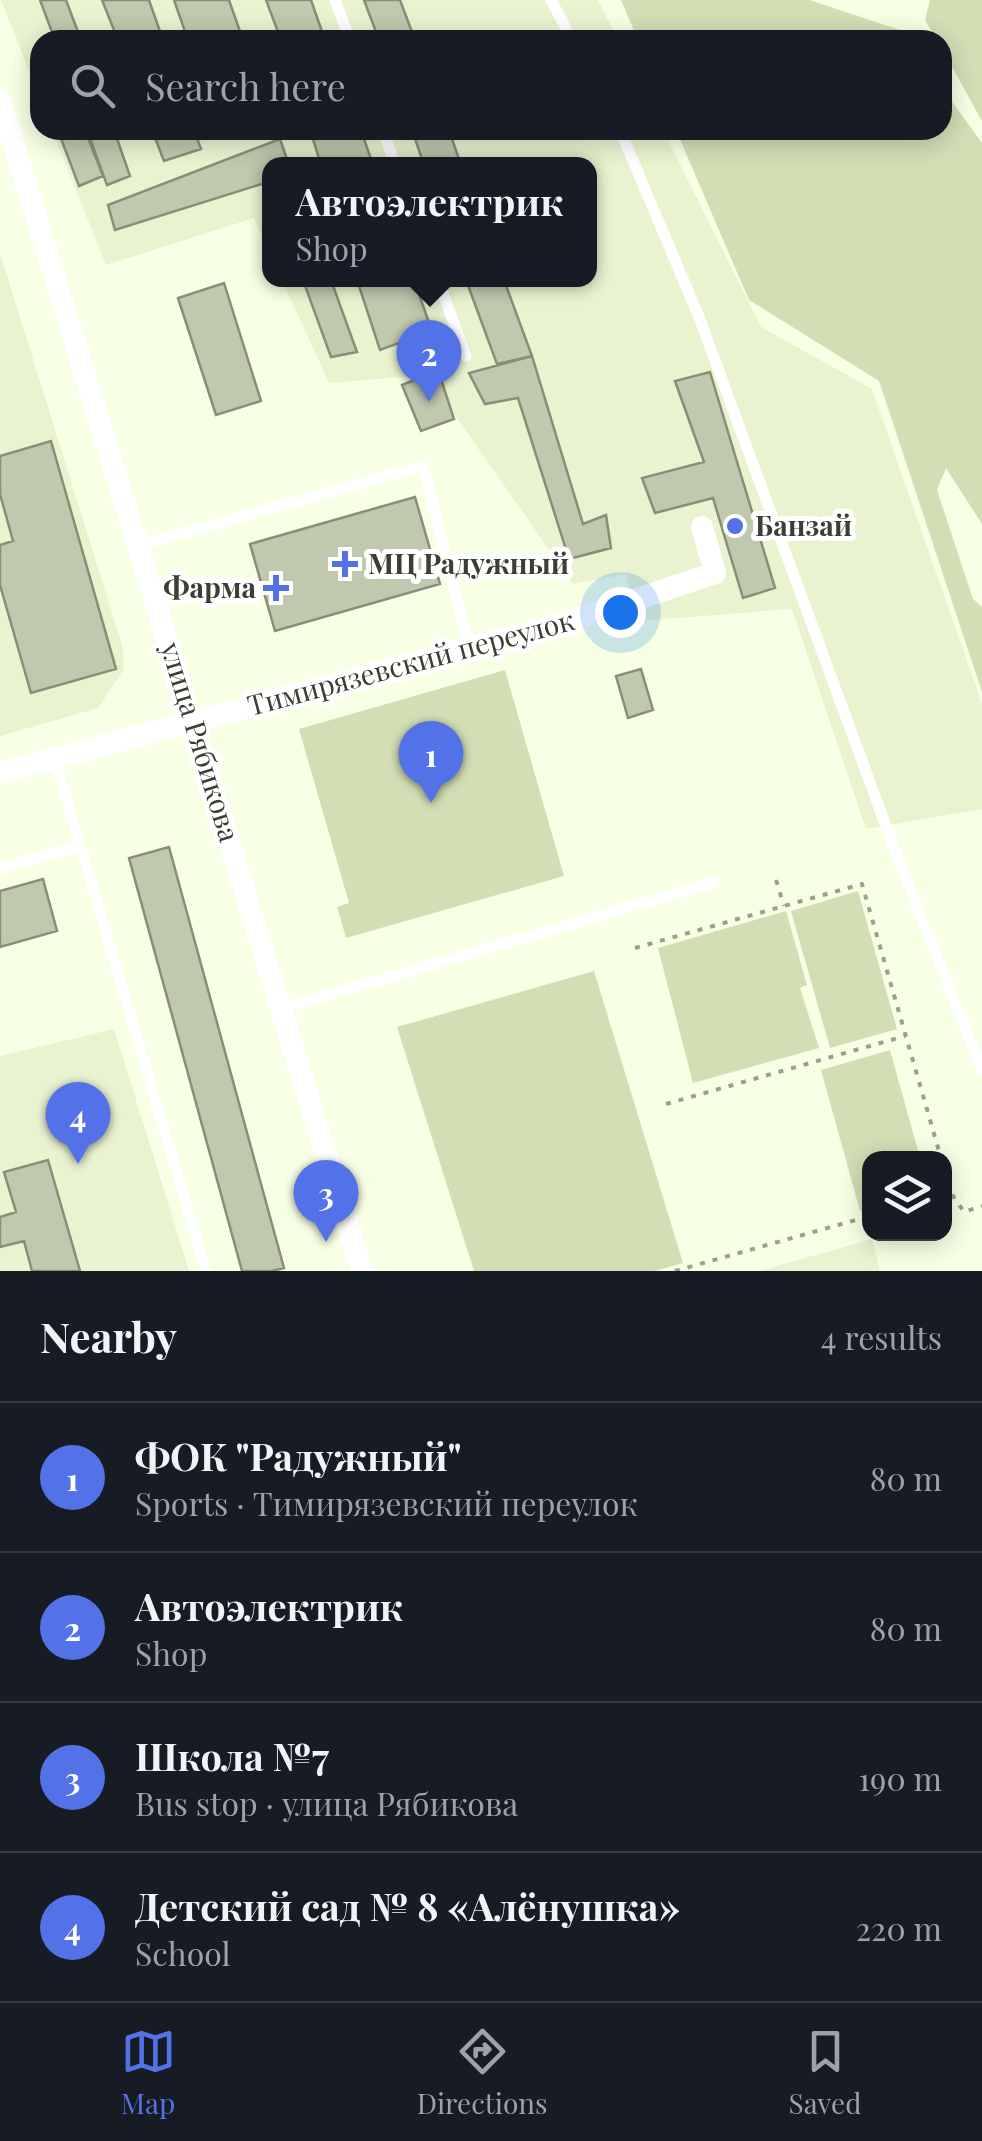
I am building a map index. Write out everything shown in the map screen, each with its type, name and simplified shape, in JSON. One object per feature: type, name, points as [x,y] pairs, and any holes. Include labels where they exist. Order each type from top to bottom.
[{"type":"street","name":"улица Рябикова","points":[[0,100],[362,1271]]},
{"type":"street","name":"Тимирязевский переулок","points":[[0,773],[571,621],[715,573],[702,527]]},
{"type":"lane","points":[[335,0],[346,30]]},
{"type":"lane","points":[[551,0],[567,30]]},
{"type":"lane","points":[[624,140],[700,318],[897,856],[982,1070]]},
{"type":"lane","points":[[441,287],[466,356]]},
{"type":"lane","points":[[140,545],[423,466],[469,648]]},
{"type":"lane","points":[[54,757],[206,1271]]},
{"type":"lane","points":[[0,868],[80,846]]},
{"type":"lane","points":[[281,1010],[714,882]]},
{"type":"path","points":[[776,880],[784,906]]},
{"type":"path","points":[[635,948],[862,884],[939,1151]]},
{"type":"path","points":[[666,1104],[905,1036]]},
{"type":"path","points":[[952,1198],[964,1212],[982,1206]]},
{"type":"path","points":[[676,1271],[862,1218]]},
{"type":"shaded area","points":[[1,0],[598,0],[613,30],[30,30],[30,74]]},
{"type":"shaded area","points":[[621,0],[809,0],[900,30],[634,30]]},
{"type":"shaded area","points":[[930,0],[982,0],[982,121],[952,67],[952,30],[931,30],[925,20]]},
{"type":"shaded area","points":[[952,102],[982,143],[982,524],[946,468],[937,490],[973,599],[982,607],[982,692],[879,381],[749,300],[680,140],[952,140]]},
{"type":"shaded area","points":[[56,140],[668,140],[761,327],[872,389],[982,704],[982,809],[866,829],[792,609],[637,621],[626,574],[573,584],[427,375],[329,383],[285,287],[597,287],[597,157],[262,157],[262,235],[254,218],[106,265]]},
{"type":"shaded area","points":[[0,253],[123,648],[124,669],[98,708],[0,736]]},
{"type":"shaded area","points":[[505,670],[564,876],[346,938],[337,907],[349,903],[299,729]]},
{"type":"shaded area","points":[[858,891],[897,1029],[830,1048],[791,911]]},
{"type":"shaded area","points":[[786,911],[807,985],[800,988],[819,1048],[693,1083],[658,948]]},
{"type":"shaded area","points":[[594,971],[683,1263],[655,1271],[474,1271],[397,1027]]},
{"type":"shaded area","points":[[114,1029],[189,1271],[0,1271],[0,1056]]},
{"type":"shaded area","points":[[890,1050],[918,1151],[862,1151],[860,1211],[821,1070]]},
{"type":"shaded area","points":[[872,1241],[880,1271],[759,1271]]},
{"type":"building","points":[[40,0],[66,0],[77,30],[51,30]]},
{"type":"building","points":[[102,0],[149,0],[160,30],[114,30]]},
{"type":"building","points":[[174,0],[229,0],[240,30],[184,30]]},
{"type":"building","points":[[266,0],[311,0],[322,30],[277,30]]},
{"type":"building","points":[[364,0],[400,0],[411,30],[375,30]]},
{"type":"building","points":[[62,140],[89,140],[103,176],[79,186]]},
{"type":"building","points":[[91,140],[117,140],[130,176],[107,185]]},
{"type":"building","points":[[156,140],[198,140],[201,149],[164,161]]},
{"type":"building","points":[[277,140],[286,157],[262,157],[262,184],[115,230],[108,205]]},
{"type":"building","points":[[313,140],[364,140],[370,157],[319,157]]},
{"type":"building","points":[[415,140],[452,140],[458,157],[421,157]]},
{"type":"building","points":[[224,283],[261,401],[216,415],[178,298]]},
{"type":"building","points":[[306,287],[334,287],[357,352],[331,357]]},
{"type":"building","points":[[359,287],[416,287],[432,331],[380,350]]},
{"type":"building","points":[[469,287],[507,287],[532,356],[497,364]]},
{"type":"building","points":[[532,356],[583,524],[606,515],[611,548],[569,559],[518,398],[485,404],[469,373]]},
{"type":"building","points":[[438,370],[454,419],[421,431],[402,385]]},
{"type":"building","points":[[710,372],[775,588],[743,598],[713,498],[655,513],[642,478],[704,462],[675,381]]},
{"type":"building","points":[[51,441],[116,669],[31,693],[0,585],[0,545],[13,541],[0,494],[0,456]]},
{"type":"building","name":"МЦ Радужный","points":[[415,497],[440,584],[275,631],[250,544]]},
{"type":"building","points":[[641,669],[653,710],[628,718],[616,676]]},
{"type":"building","points":[[169,847],[284,1268],[242,1271],[129,858]]},
{"type":"building","points":[[43,879],[57,931],[0,947],[0,891]]},
{"type":"building","points":[[48,1160],[80,1271],[32,1271],[24,1241],[0,1247],[0,1217],[16,1212],[4,1172]]},
{"type":"place","name":"Автоэлектрик","points":[[429,402]]},
{"type":"place","name":"Банзай","points":[[735,526]]},
{"type":"place","name":"МЦ Радужный","points":[[345,564]]},
{"type":"place","name":"Фарма","points":[[276,588]]},
{"type":"place","name":"ФОК \"Радужный\"","points":[[431,803]]},
{"type":"place","name":"Детский сад № 8 «Алёнушка»","points":[[78,1164]]},
{"type":"place","name":"Школа №7","points":[[326,1242]]}]
